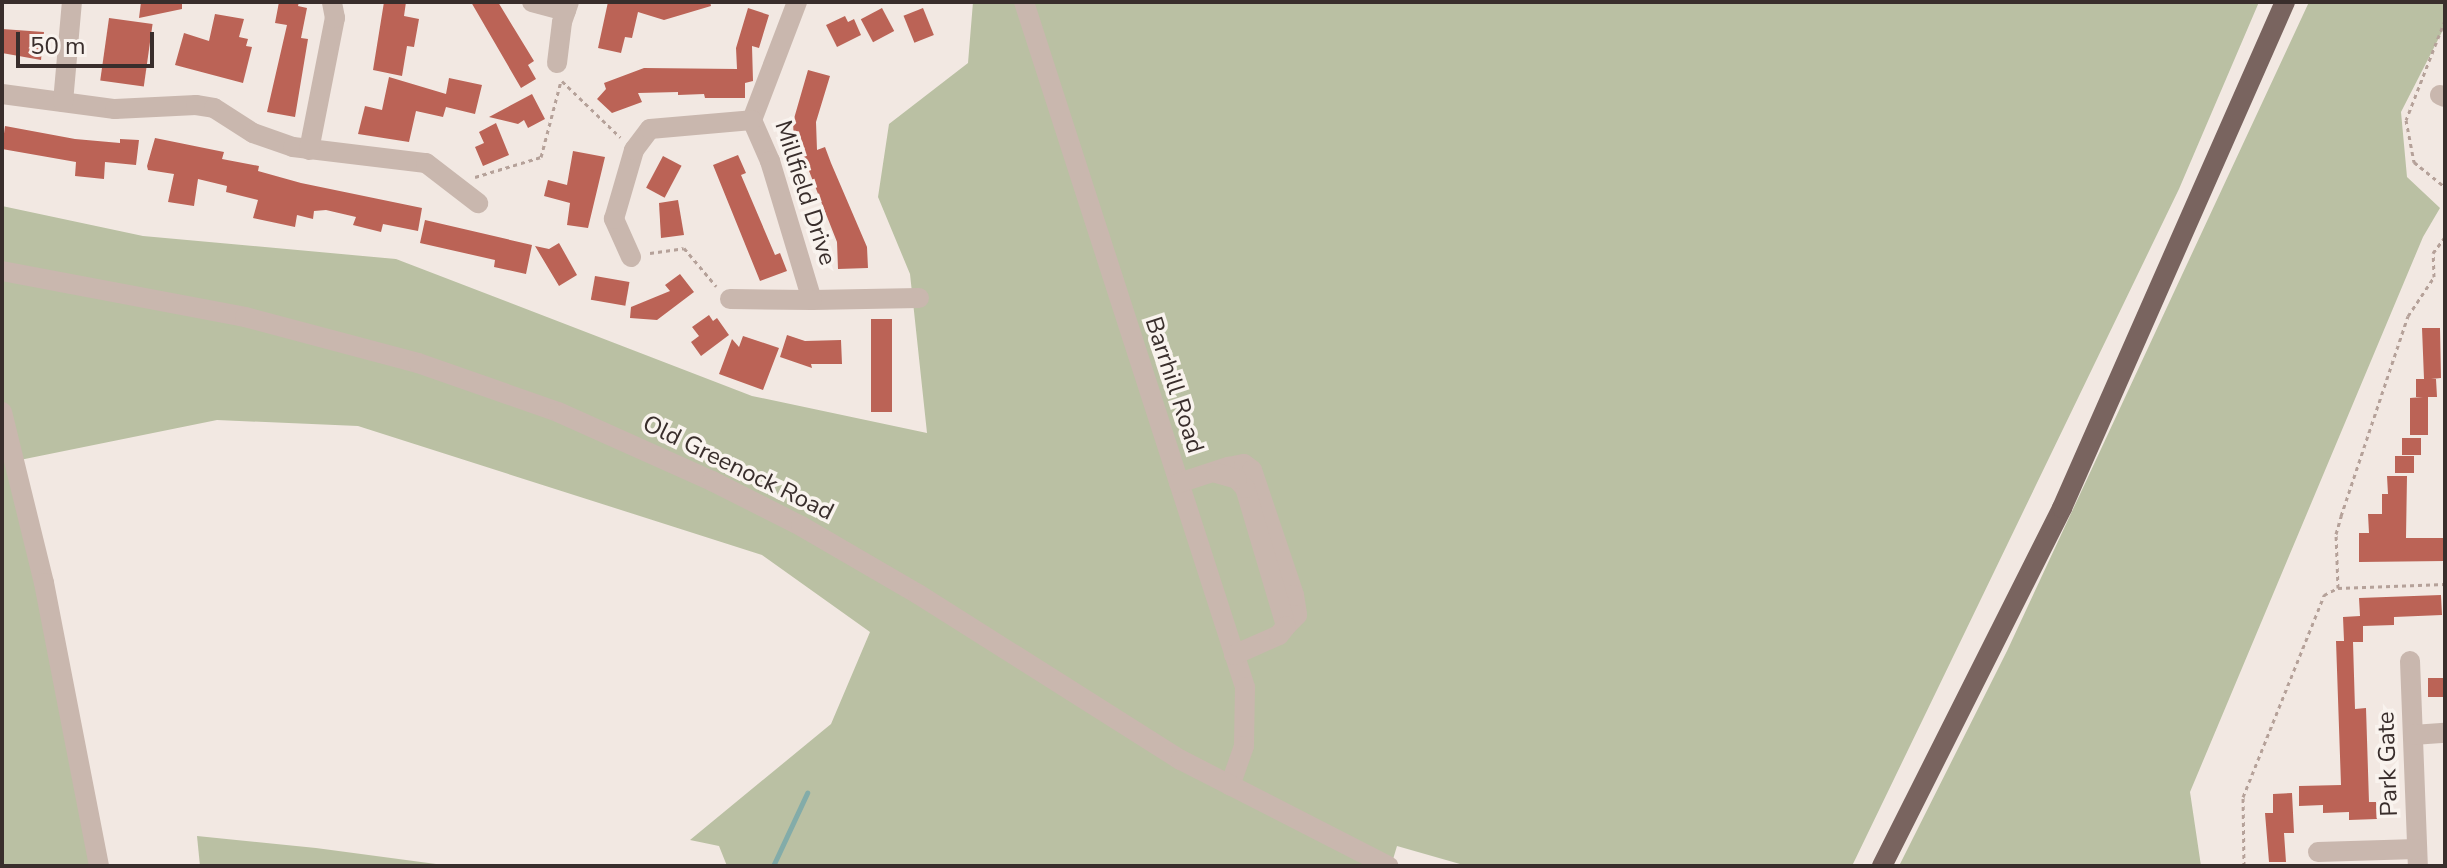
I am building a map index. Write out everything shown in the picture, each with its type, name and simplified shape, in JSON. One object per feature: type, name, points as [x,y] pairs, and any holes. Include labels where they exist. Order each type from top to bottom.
[{"type":"main road","points":[[1882,866],[2062,508],[2285,2]]},
{"type":"street","points":[[63,102],[72,2]]},
{"type":"street","points":[[309,150],[335,18],[332,2]]},
{"type":"street","points":[[532,2],[567,7],[561,71]]},
{"type":"street","name":"Millfield Drive","points":[[797,2],[752,120],[770,161],[812,300],[919,298]]},
{"type":"street","name":"Barrhill Road","points":[[1024,2],[1245,687],[1244,746],[1230,786]]},
{"type":"street","points":[[2,94],[115,109],[196,105],[214,108],[253,133],[309,150],[426,163],[478,203]]},
{"type":"street","points":[[631,257],[614,219],[634,150],[650,129],[752,120]]},
{"type":"street","name":"Old Greenock Road","points":[[3,276],[245,317],[418,363],[558,412],[801,526],[905,586],[1181,760],[1388,866]]},
{"type":"street","points":[[730,299],[812,300]]},
{"type":"street","points":[[2,412],[44,583],[99,866]]},
{"type":"street","points":[[1179,483],[1216,473],[1237,479],[1245,488],[1286,626],[1279,635],[1234,655]]},
{"type":"street","name":"Park Gate","points":[[2410,661],[2418,858]]},
{"type":"street","points":[[2413,735],[2445,733]]},
{"type":"street","points":[[2318,852],[2418,858]]},
{"type":"path","points":[[2445,20],[2406,120],[2414,162],[2445,187]]},
{"type":"path","points":[[561,71],[634,150]]},
{"type":"path","points":[[452,184],[541,157],[561,71]]},
{"type":"path","points":[[2338,588],[2336,534],[2341,516],[2408,316],[2434,277],[2433,253],[2445,237]]},
{"type":"path","points":[[631,257],[684,248],[730,299]]},
{"type":"path","points":[[2244,866],[2243,797],[2324,595],[2338,588],[2445,584]]},
{"type":"green space","points":[[973,2],[2259,2],[2179,189],[1852,866],[1467,866],[1397,846],[1391,866],[727,866],[719,846],[690,840],[831,724],[870,632],[762,555],[358,426],[217,420],[10,462],[92,866],[2,866],[2,206],[143,236],[396,259],[752,396],[927,433],[910,274],[878,197],[889,124],[968,63]]},
{"type":"green space","points":[[2309,2],[2445,2],[2445,26],[2401,112],[2407,177],[2440,208],[2423,237],[2190,792],[2201,866],[1899,866],[2007,651]]},
{"type":"green space","points":[[197,836],[316,848],[451,866],[200,866]]},
{"type":"building","points":[[141,2],[182,2],[182,9],[139,18]]},
{"type":"building","points":[[279,2],[299,2],[298,6],[307,8],[301,38],[308,39],[295,117],[267,112],[287,25],[275,23]]},
{"type":"building","points":[[384,2],[406,2],[404,16],[419,19],[414,47],[407,46],[402,76],[373,70]]},
{"type":"building","points":[[471,2],[498,2],[534,61],[528,65],[536,79],[521,88]]},
{"type":"building","points":[[608,2],[710,2],[711,6],[664,20],[638,12],[632,38],[625,37],[621,53],[598,48]]},
{"type":"building","points":[[748,8],[769,15],[759,48],[752,46],[753,81],[745,83],[745,98],[705,98],[704,94],[678,95],[678,92],[638,93],[642,102],[612,113],[597,99],[606,89],[604,83],[644,68],[737,69],[736,48]]},
{"type":"building","points":[[882,8],[894,31],[873,42],[861,19]]},
{"type":"building","points":[[923,8],[934,35],[914,43],[904,16]]},
{"type":"building","points":[[215,14],[244,19],[239,37],[248,39],[246,46],[252,47],[243,83],[175,65],[184,33],[209,41]]},
{"type":"building","points":[[845,16],[848,22],[854,19],[861,35],[837,47],[826,25]]},
{"type":"building","points":[[109,18],[153,24],[144,87],[100,80]]},
{"type":"building","points":[[2,29],[44,32],[41,60],[2,53]]},
{"type":"building","points":[[808,70],[830,76],[816,122],[817,150],[825,147],[867,247],[868,268],[838,269],[837,242],[798,143],[794,143],[793,122]]},
{"type":"building","points":[[389,77],[446,94],[449,78],[482,85],[475,114],[446,107],[443,117],[416,111],[409,142],[358,134],[365,106],[382,110]]},
{"type":"building","points":[[532,94],[545,119],[528,128],[524,120],[518,124],[489,117]]},
{"type":"building","points":[[496,123],[509,155],[483,166],[475,147],[484,143],[479,132]]},
{"type":"building","points":[[5,126],[75,139],[120,143],[120,139],[139,140],[136,165],[105,162],[104,179],[75,176],[76,162],[2,149]]},
{"type":"building","points":[[155,138],[224,152],[222,159],[259,166],[258,171],[301,183],[422,208],[418,231],[383,224],[381,232],[353,225],[356,217],[326,210],[314,211],[313,219],[297,215],[295,227],[253,218],[258,200],[226,192],[227,186],[198,179],[194,206],[168,202],[174,174],[148,170],[147,166]]},
{"type":"building","points":[[573,151],[605,157],[588,228],[567,225],[570,203],[544,196],[548,180],[567,185]]},
{"type":"building","points":[[738,155],[746,173],[741,175],[775,255],[780,253],[787,271],[760,281],[713,165]]},
{"type":"building","points":[[663,156],[682,166],[665,198],[646,188]]},
{"type":"building","points":[[678,200],[684,235],[661,238],[659,203]]},
{"type":"building","points":[[425,220],[532,245],[526,274],[494,267],[495,260],[420,243]]},
{"type":"building","points":[[559,243],[577,275],[559,286],[535,246],[549,249]]},
{"type":"building","points":[[680,274],[694,292],[657,320],[630,318],[631,307],[670,291],[665,285]]},
{"type":"building","points":[[595,276],[629,282],[625,306],[591,300]]},
{"type":"building","points":[[709,315],[713,321],[717,318],[729,335],[701,356],[691,342],[699,336],[692,327]]},
{"type":"building","points":[[871,319],[892,319],[892,412],[871,412]]},
{"type":"building","points":[[2422,328],[2440,328],[2441,378],[2431,379],[2436,379],[2437,397],[2428,397],[2428,435],[2410,435],[2410,398],[2423,397],[2416,397],[2416,379],[2424,379]]},
{"type":"building","points":[[787,335],[805,341],[841,340],[842,364],[811,364],[812,368],[780,357]]},
{"type":"building","points":[[743,336],[779,348],[763,390],[719,374],[732,339],[739,347]]},
{"type":"building","points":[[2402,438],[2421,438],[2421,455],[2402,455]]},
{"type":"building","points":[[2395,456],[2414,456],[2414,473],[2395,473]]},
{"type":"building","points":[[2387,476],[2407,476],[2406,538],[2445,538],[2445,561],[2359,562],[2359,533],[2369,533],[2368,514],[2382,514],[2382,494],[2388,494]]},
{"type":"building","points":[[2441,595],[2442,615],[2394,617],[2394,625],[2363,626],[2363,642],[2353,642],[2355,709],[2366,708],[2369,802],[2376,802],[2377,819],[2349,820],[2349,812],[2323,813],[2323,805],[2299,806],[2299,786],[2341,785],[2336,641],[2344,641],[2343,617],[2360,616],[2359,598]]},
{"type":"building","points":[[2428,678],[2445,678],[2445,697],[2428,697]]},
{"type":"building","points":[[2292,793],[2294,833],[2284,833],[2286,862],[2269,862],[2265,813],[2273,813],[2273,794]]},
{"type":"waterway","points":[[773,866],[807,793]]}]
